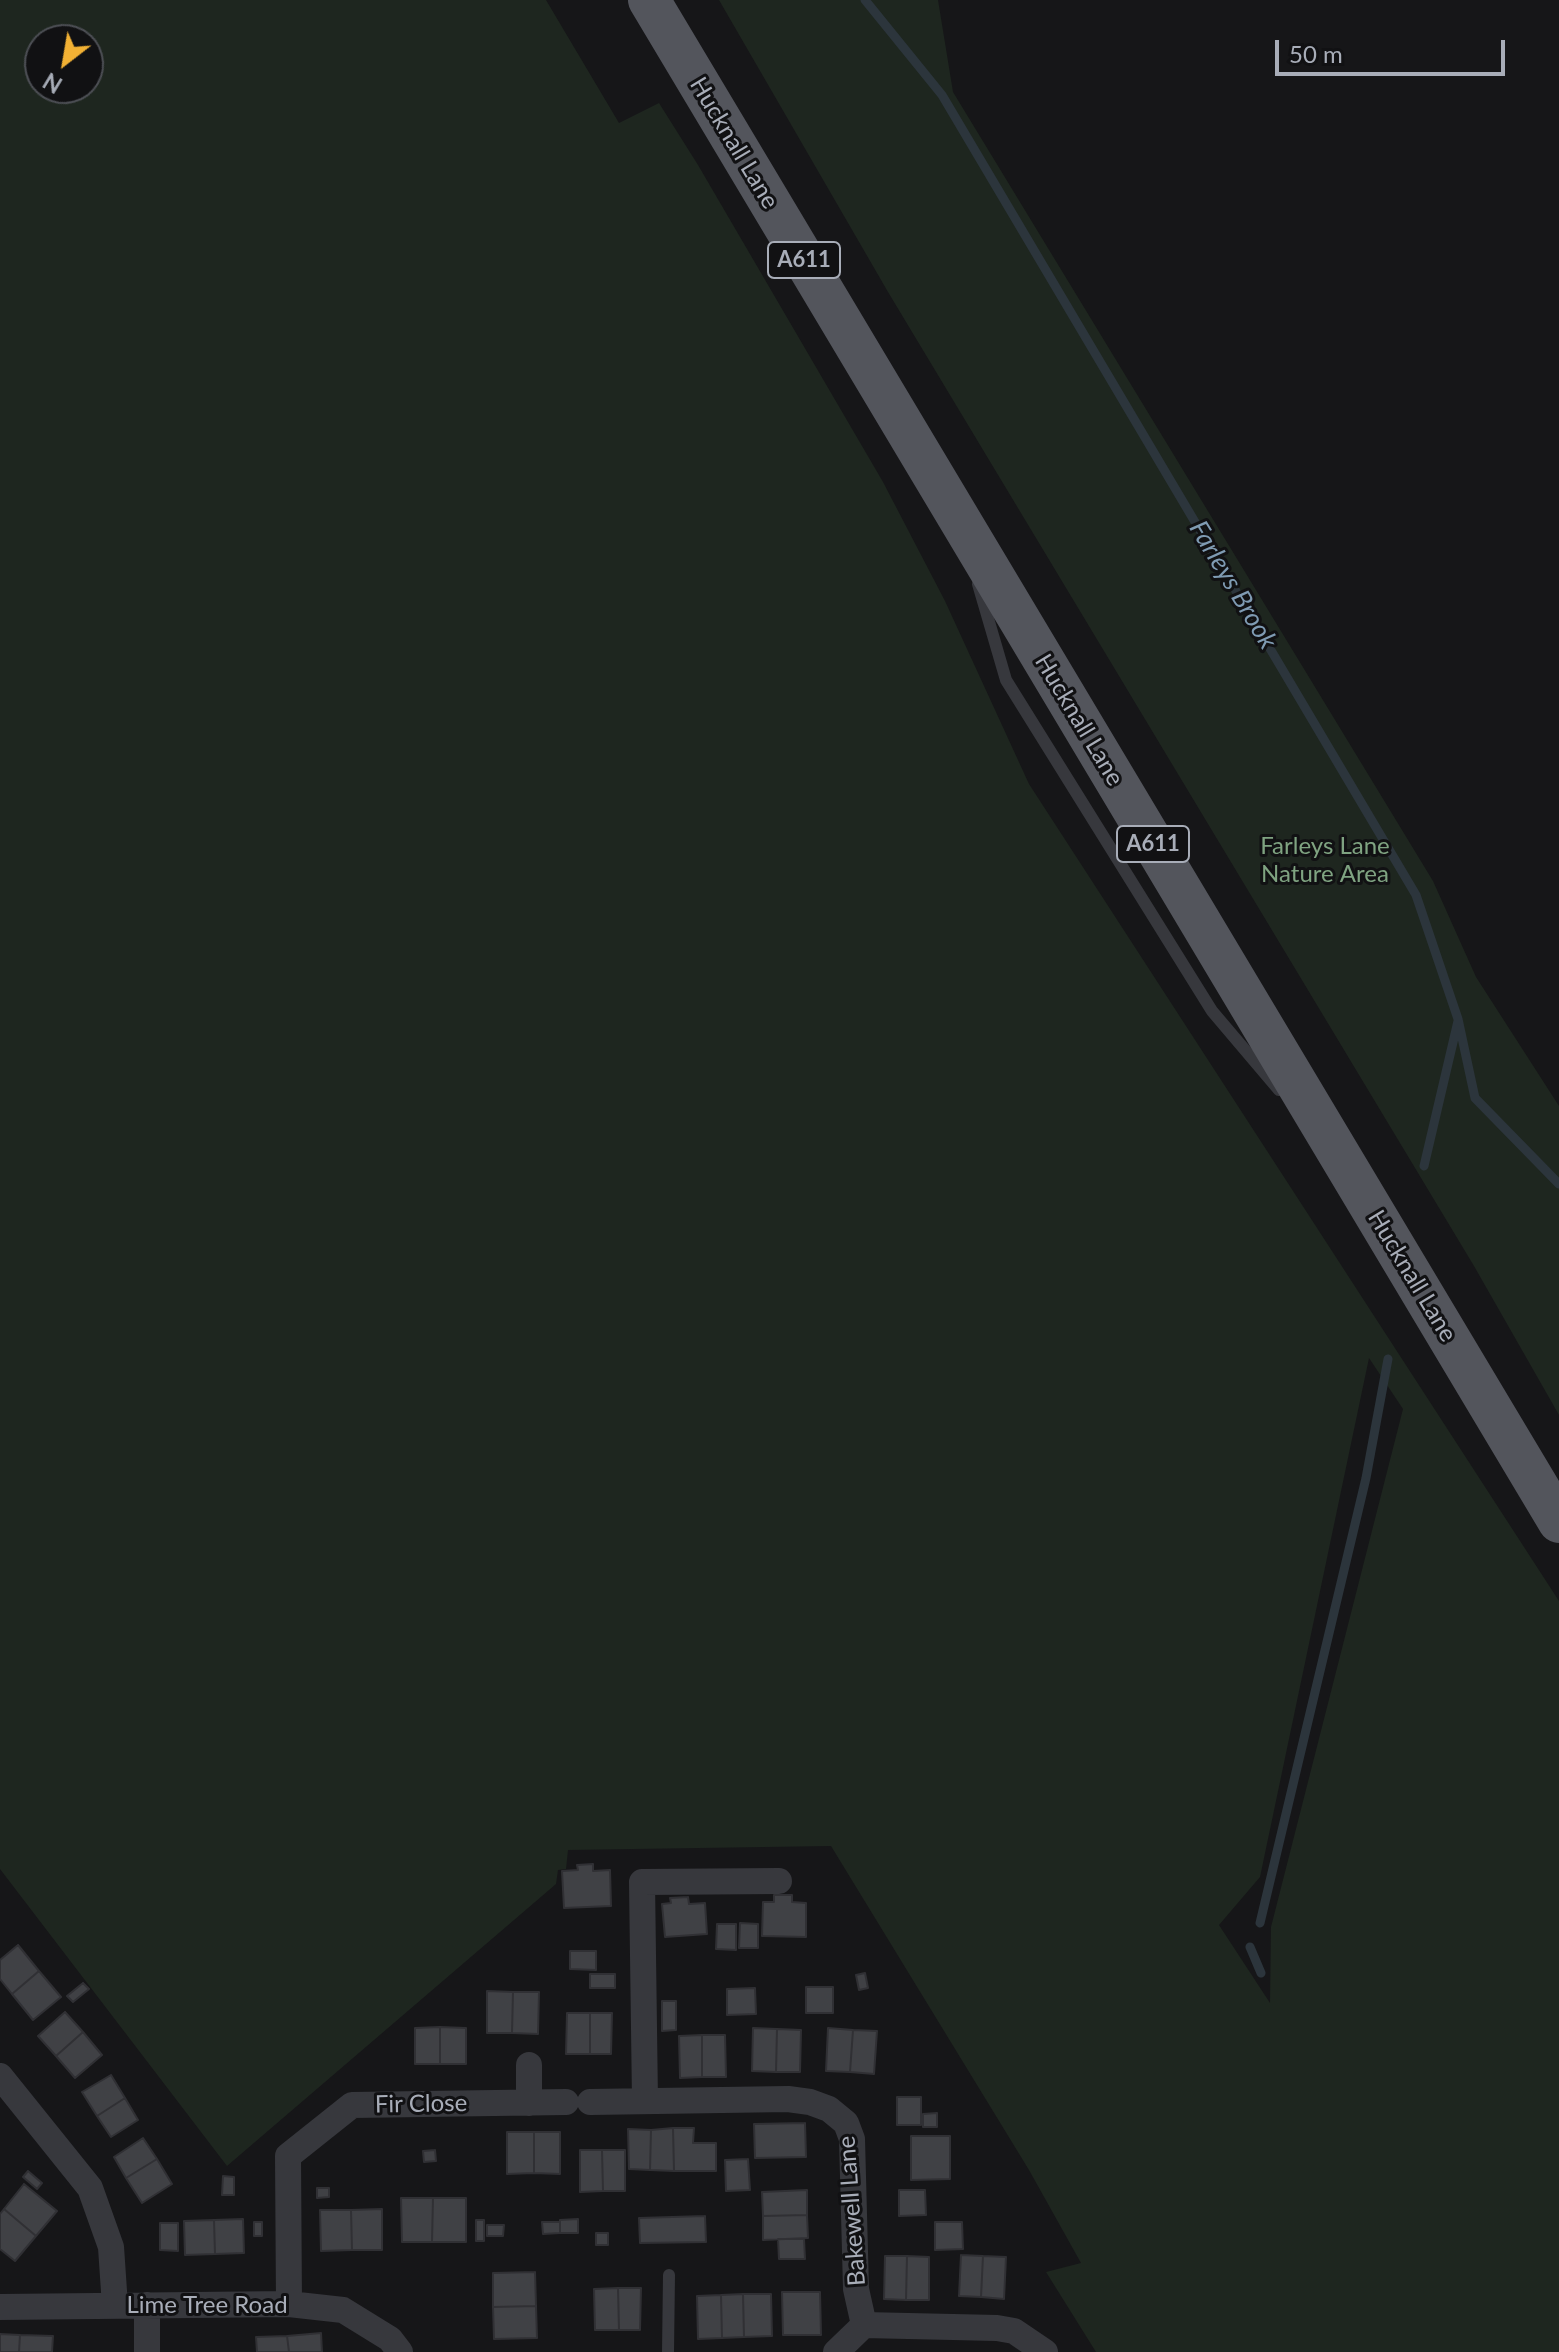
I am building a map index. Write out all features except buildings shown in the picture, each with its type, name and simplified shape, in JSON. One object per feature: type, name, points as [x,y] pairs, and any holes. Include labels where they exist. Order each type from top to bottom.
[{"type":"main road","name":"Hucknall Lane","points":[[649,0],[1559,1522]]},
{"type":"street","points":[[645,2101],[642,1882],[779,1881]]},
{"type":"street","points":[[529,2065],[529,2103]]},
{"type":"street","points":[[0,2076],[90,2188],[111,2247],[115,2306]]},
{"type":"street","name":"Bakewell Lane","points":[[578,2102],[788,2099],[829,2109],[846,2123],[852,2139],[856,2289],[864,2325]]},
{"type":"street","name":"Fir Close","points":[[289,2304],[288,2156],[352,2105],[578,2102]]},
{"type":"street","name":"Lime Tree Road","points":[[0,2307],[289,2304],[343,2310],[390,2339],[400,2352]]},
{"type":"street","points":[[147,2305],[147,2352]]},
{"type":"street","points":[[836,2352],[864,2325],[997,2328],[1014,2331],[1045,2352]]},
{"type":"lane","points":[[960,520],[1006,680],[1212,1011],[1290,1102]]},
{"type":"lane","points":[[1299,1113],[1347,1168]]},
{"type":"lane","points":[[668,2352],[669,2275]]},
{"type":"green space","points":[[0,0],[546,0],[619,123],[659,103],[883,482],[945,601],[1029,784],[1559,1601],[1559,2352],[1096,2352],[1046,2272],[1081,2263],[1029,2170],[831,1846],[568,1850],[566,1869],[558,1870],[556,1884],[227,2166],[0,1869]],"holes":[[[1369,1358],[1403,1409],[1271,1927],[1270,2003],[1219,1925],[1260,1877]]]},
{"type":"green space","name":"Farleys Lane Nature Area","points":[[719,0],[938,0],[953,92],[1433,881],[1476,977],[1559,1106],[1559,1415],[1474,1266],[888,292]]},
{"type":"waterway","name":"Farleys Brook","points":[[865,0],[942,95],[1416,895],[1458,1019],[1475,1098],[1559,1184]]},
{"type":"waterway","points":[[1424,1166],[1458,1021]]},
{"type":"waterway","points":[[1260,1923],[1366,1478],[1388,1359]]},
{"type":"waterway","points":[[1250,1947],[1261,1973]]}]
